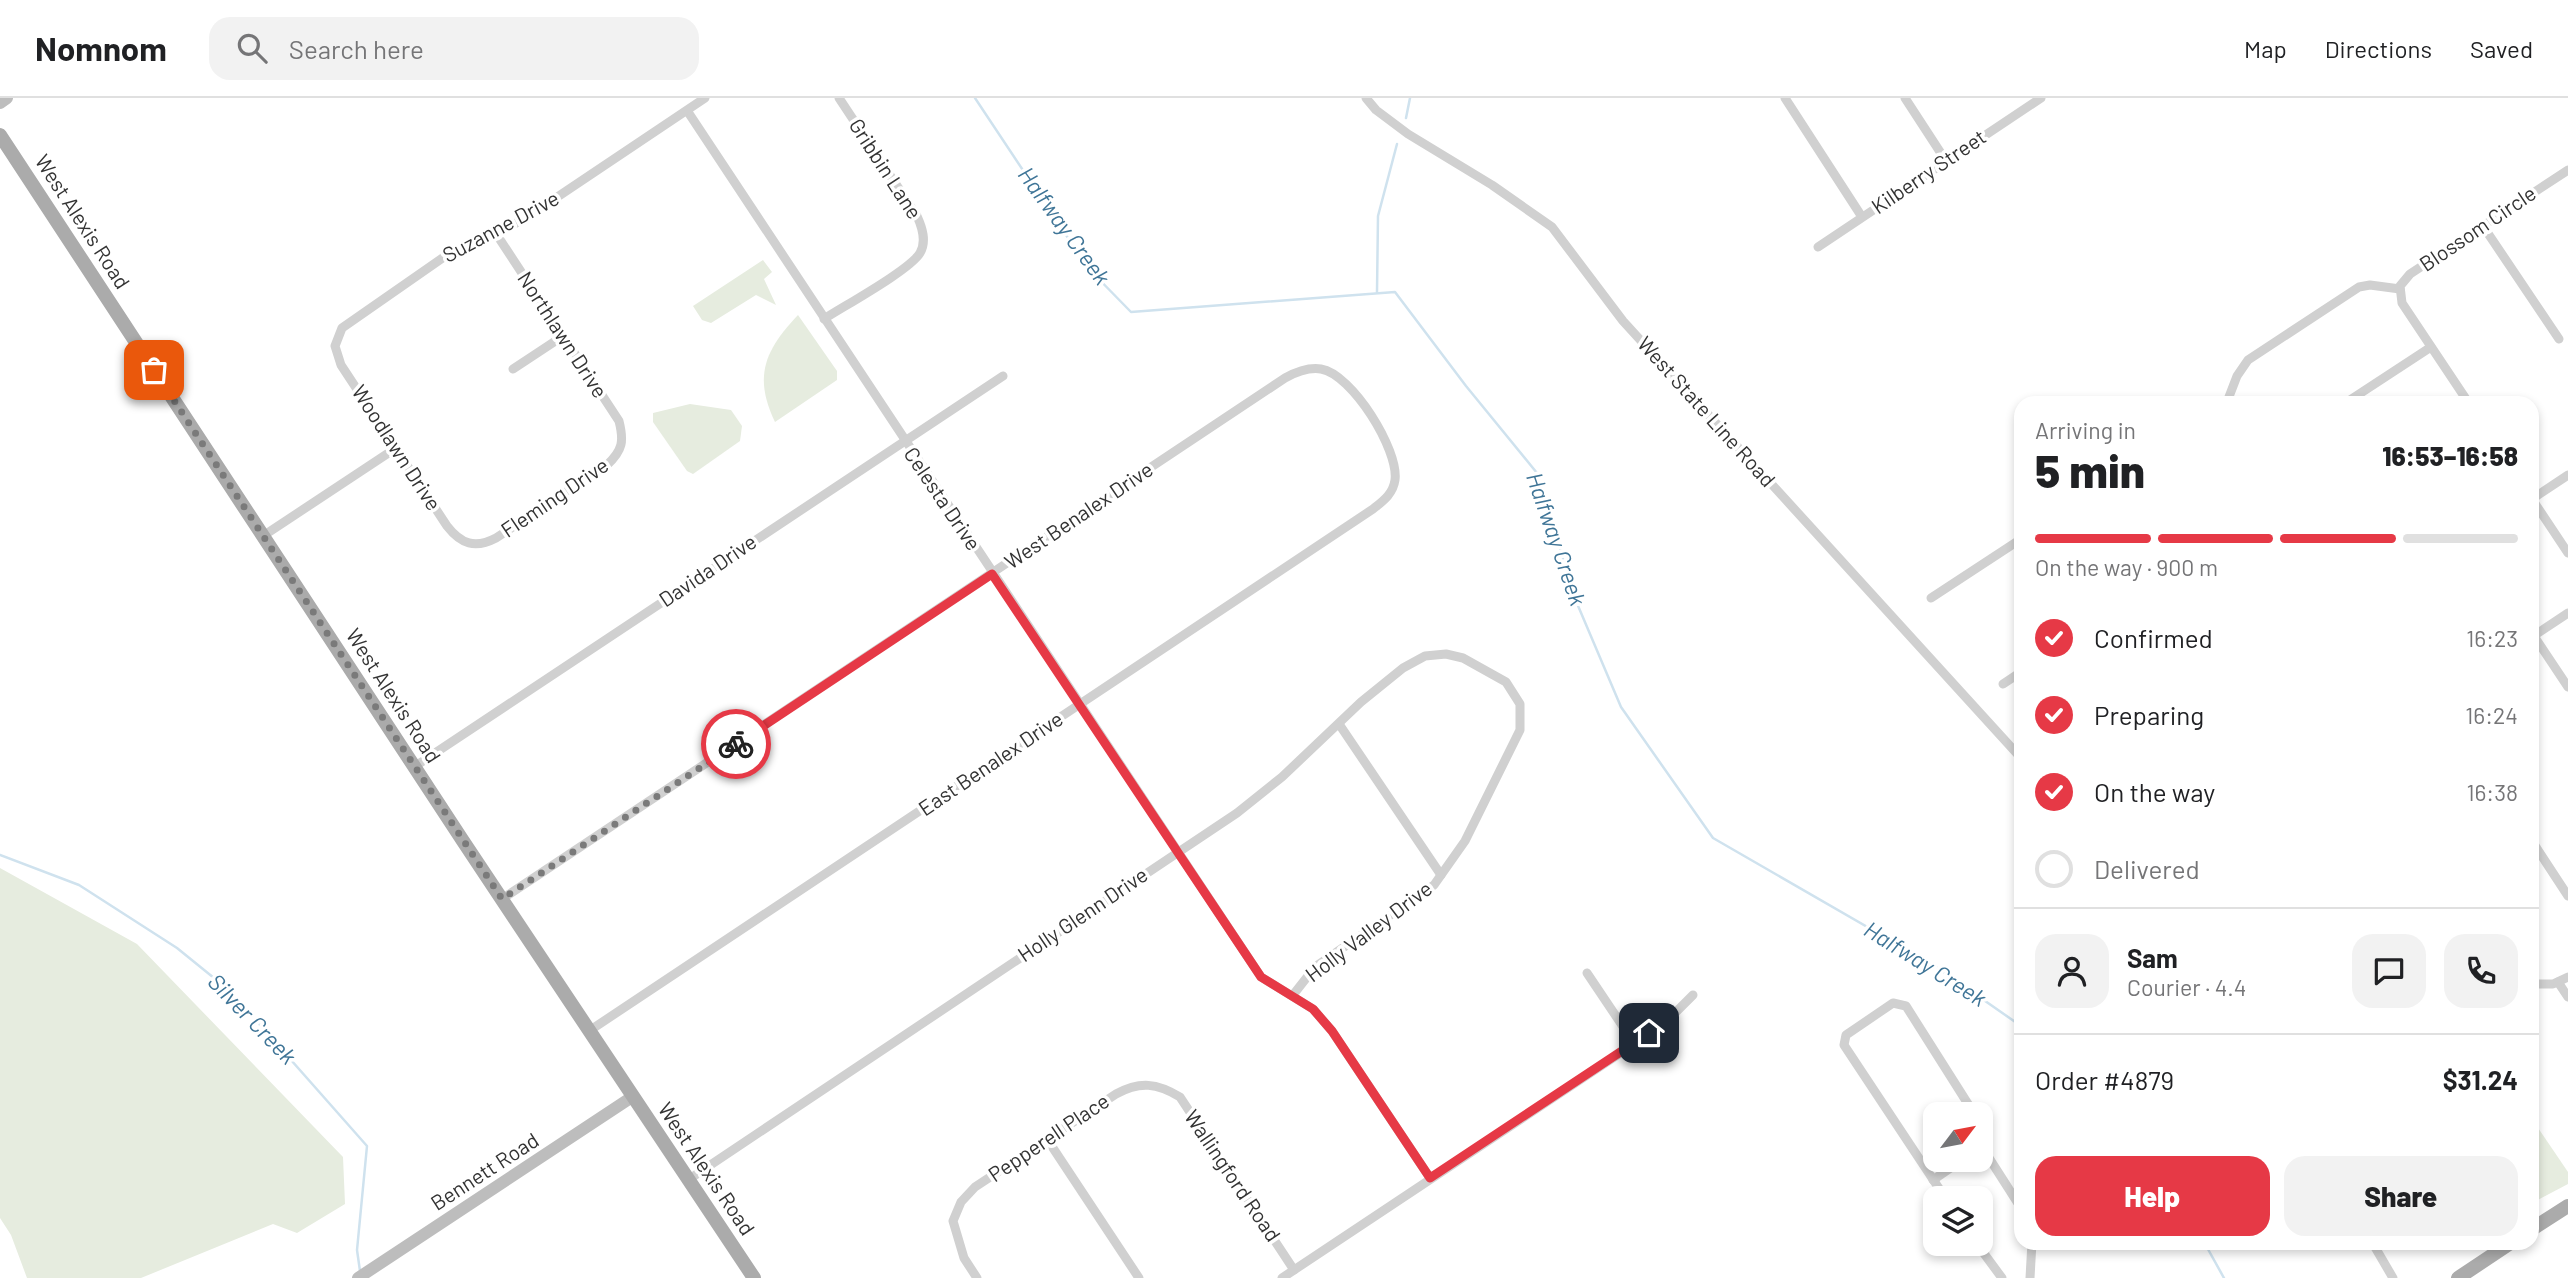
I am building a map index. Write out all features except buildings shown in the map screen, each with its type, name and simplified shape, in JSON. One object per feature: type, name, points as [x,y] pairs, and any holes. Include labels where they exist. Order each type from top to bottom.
[{"type":"main road","name":"West Alexis Road","points":[[0,135],[750,1277]]},
{"type":"main road","points":[[2539,1225],[2568,1206]]},
{"type":"main road","points":[[2458,1278],[2500,1250]]},
{"type":"street","points":[[0,103],[7,98]]},
{"type":"street","name":"Suzanne Drive","points":[[337,338],[353,317],[432,265],[472,239],[523,220],[688,112],[705,98]]},
{"type":"street","name":"Gribbin Lane","points":[[824,319],[906,265],[920,253],[922,242],[922,226],[917,216],[839,98]]},
{"type":"street","name":"West State Line Road","points":[[1366,98],[1376,110],[1408,134],[1501,191],[1552,227],[1623,321],[2014,750]]},
{"type":"street","points":[[1785,98],[1862,217]]},
{"type":"street","points":[[1905,98],[1946,161]]},
{"type":"street","name":"Kilberry Street","points":[[1818,247],[2028,102],[2041,98]]},
{"type":"street","name":"Celesta Drive","points":[[688,112],[903,441],[1261,977],[1274,988],[1293,995],[1313,1009],[1332,1031],[1430,1178]]},
{"type":"street","name":"Blossom Circle","points":[[2464,396],[2402,303],[2400,289],[2410,274],[2568,170]]},
{"type":"street","points":[[2483,226],[2559,339]]},
{"type":"street","name":"Northlawn Drive","points":[[495,232],[619,421],[624,440]]},
{"type":"street","points":[[2230,396],[2242,366],[2248,360],[2348,293],[2370,285],[2400,289]]},
{"type":"street","points":[[513,369],[563,336]]},
{"type":"street","name":"Woodlawn Drive","points":[[337,338],[336,355],[341,365],[456,538],[476,545]]},
{"type":"street","points":[[2356,396],[2431,347]]},
{"type":"street","name":"West Benalex Drive","points":[[502,899],[1298,371],[1321,369],[1333,373],[1343,380],[1370,417]]},
{"type":"street","name":"Davida Drive","points":[[414,767],[1003,376]]},
{"type":"street","name":"East Benalex Drive","points":[[589,1031],[1383,501],[1395,482],[1394,459],[1370,417]]},
{"type":"street","name":"Fleming Drive","points":[[476,545],[496,538],[607,464],[618,454],[624,440]]},
{"type":"street","points":[[263,536],[396,448]]},
{"type":"street","points":[[2539,494],[2568,475]]},
{"type":"street","points":[[2539,510],[2568,553]]},
{"type":"street","points":[[1931,598],[2014,545]]},
{"type":"street","points":[[2539,632],[2568,613]]},
{"type":"street","points":[[2539,645],[2568,687]]},
{"type":"street","name":"Holly Glenn Drive","points":[[688,1180],[1258,798],[1403,668],[1424,656],[1446,654],[1463,658],[1506,682]]},
{"type":"street","points":[[2003,684],[2014,677]]},
{"type":"street","name":"Holly Valley Drive","points":[[1293,995],[1315,967],[1421,896],[1441,875],[1465,841],[1520,730],[1520,704],[1506,682]]},
{"type":"street","points":[[1339,723],[1441,875]]},
{"type":"street","points":[[2539,852],[2568,897]]},
{"type":"street","points":[[1587,973],[1634,1043]]},
{"type":"street","points":[[2539,983],[2558,982],[2568,977]]},
{"type":"street","points":[[2558,982],[2568,997]]},
{"type":"street","points":[[1282,1278],[1664,1024],[1693,995]]},
{"type":"street","points":[[1923,1165],[1844,1045],[1846,1035],[1893,1003],[1906,1006],[1969,1102]]},
{"type":"street","name":"Pepperell Place","points":[[978,1278],[960,1249],[953,1221],[967,1194],[1129,1087],[1140,1084],[1164,1088]]},
{"type":"street","name":"Wallingford Road","points":[[1164,1088],[1180,1097],[1294,1270]]},
{"type":"street","name":"Bennett Road","points":[[358,1278],[632,1097]]},
{"type":"street","points":[[1048,1139],[1139,1278]]},
{"type":"street","points":[[1993,1165],[2014,1197]]},
{"type":"street","points":[[1928,1172],[1937,1186]]},
{"type":"street","points":[[1933,1180],[1945,1172]]},
{"type":"street","points":[[2030,1278],[2032,1250]]},
{"type":"street","points":[[2377,1250],[2393,1278]]},
{"type":"street","points":[[1986,1256],[2002,1278]]},
{"type":"shaded area","points":[[763,260],[772,272],[764,279],[776,305],[756,295],[711,323],[702,320],[693,306]]},
{"type":"shaded area","points":[[798,315],[837,371],[837,380],[775,422],[765,391],[766,364],[777,340]]},
{"type":"shaded area","points":[[690,404],[731,410],[742,426],[740,441],[693,474],[687,471],[653,422],[653,413]]},
{"type":"shaded area","points":[[0,868],[137,944],[343,1157],[345,1204],[297,1233],[273,1224],[141,1278],[27,1278],[11,1235],[0,1218]]},
{"type":"shaded area","points":[[2539,1129],[2568,1172],[2568,1184],[2539,1199]]},
{"type":"waterway","name":"Halfway Creek","points":[[975,98],[1088,268],[1131,312],[1395,292],[1466,386],[1537,473],[1576,601],[1621,707],[1713,838],[1935,966],[2014,1021]]},
{"type":"waterway","points":[[1406,118],[1410,98]]},
{"type":"waterway","points":[[1377,292],[1378,216],[1397,144]]},
{"type":"waterway","name":"Silver Creek","points":[[0,855],[79,885],[177,948],[230,991],[367,1146],[357,1250],[360,1271]]},
{"type":"waterway","name":"Halfway Creek","points":[[2208,1250],[2224,1278]]},
{"type":"way so far","points":[[154,370],[502,899],[736,744]]},
{"type":"route","points":[[736,744],[992,574],[1261,977],[1274,988],[1293,995],[1313,1009],[1332,1031],[1430,1178],[1649,1033]]}]
